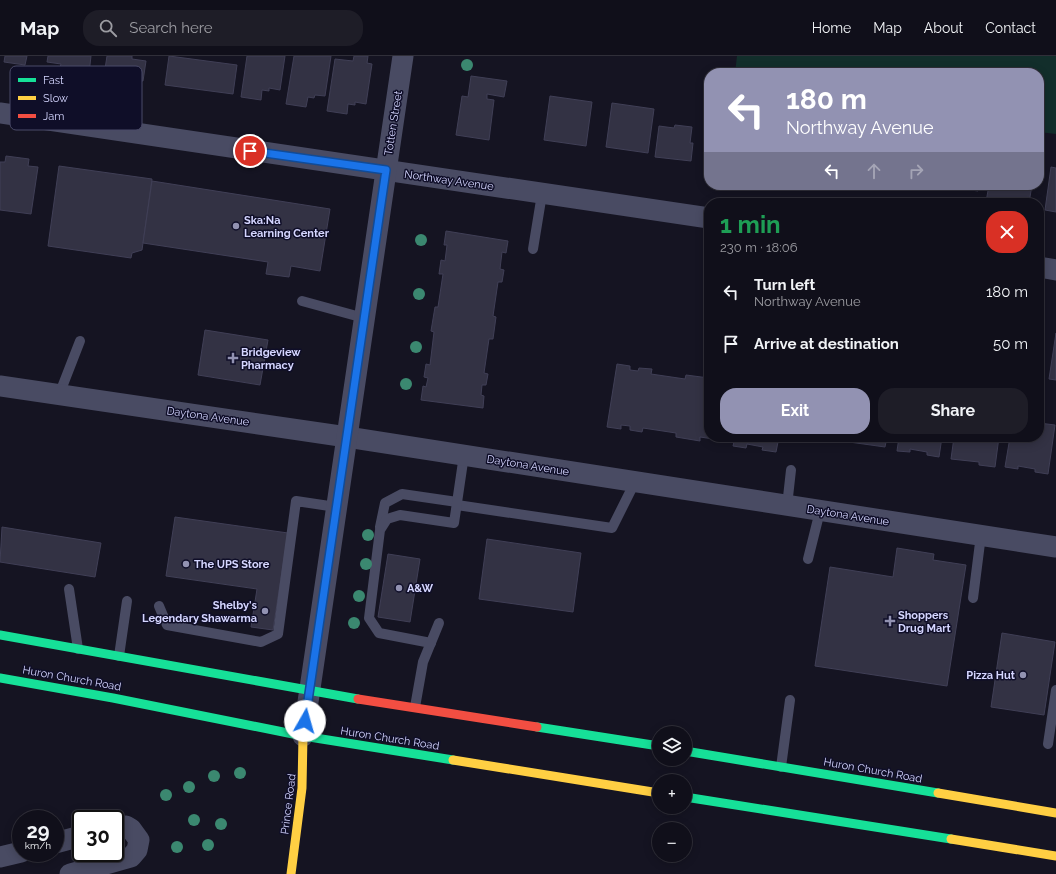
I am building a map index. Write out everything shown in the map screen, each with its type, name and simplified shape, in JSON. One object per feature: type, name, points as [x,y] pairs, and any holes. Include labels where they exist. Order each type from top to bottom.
[{"type":"main road","points":[[0,635],[309,691],[652,745]]},
{"type":"main road","name":"Huron Church Road","points":[[0,678],[113,698],[303,736],[652,792]]},
{"type":"main road","name":"Prince Road","points":[[291,874],[305,768],[303,736]]},
{"type":"main road","name":"Huron Church Road","points":[[692,752],[1056,813]]},
{"type":"main road","points":[[692,798],[1056,856]]},
{"type":"street","name":"Totten Street","points":[[303,736],[403,56]]},
{"type":"street","name":"Northway Avenue","points":[[0,112],[10,114]]},
{"type":"street","name":"Northway Avenue","points":[[120,130],[704,217]]},
{"type":"street","points":[[1044,268],[1056,270]]},
{"type":"street","name":"Daytona Avenue","points":[[0,386],[347,437],[1056,547]]},
{"type":"street","points":[[124,826],[131,829],[139,840],[138,850],[131,857],[124,859]]},
{"type":"street","points":[[0,857],[12,854]]},
{"type":"street","points":[[70,874],[113,862]]},
{"type":"lane","points":[[533,249],[542,194]]},
{"type":"lane","points":[[302,301],[364,318]]},
{"type":"lane","points":[[58,395],[80,341]]},
{"type":"lane","points":[[380,530],[387,519],[400,515],[454,523],[464,455]]},
{"type":"lane","points":[[786,506],[791,470]]},
{"type":"lane","points":[[431,643],[379,633],[369,618],[380,530],[385,503],[402,494],[612,528],[635,482]]},
{"type":"lane","points":[[159,606],[167,625],[261,642],[278,634],[296,500],[336,507]]},
{"type":"lane","points":[[808,559],[820,511]]},
{"type":"lane","points":[[973,598],[981,535]]},
{"type":"lane","points":[[69,589],[78,649]]},
{"type":"lane","points":[[119,656],[127,601]]},
{"type":"lane","points":[[415,707],[423,662],[439,623]]},
{"type":"lane","points":[[1048,744],[1056,690]]},
{"type":"lane","points":[[781,767],[790,700]]},
{"type":"green space","points":[[737,56],[1056,56],[1056,134],[1044,133],[1044,68],[736,68]]},
{"type":"building","points":[[5,56],[27,56],[25,65],[4,62]]},
{"type":"building","points":[[48,56],[91,56],[90,66],[60,66],[61,64],[47,62]]},
{"type":"building","points":[[107,56],[132,56],[132,59],[146,61],[143,81],[142,66],[105,66]]},
{"type":"building","points":[[169,56],[237,65],[233,94],[165,85]]},
{"type":"building","points":[[247,56],[285,56],[280,90],[269,88],[269,91],[262,90],[261,100],[241,97]]},
{"type":"building","points":[[294,56],[331,56],[325,96],[315,95],[314,98],[308,97],[306,107],[286,104]]},
{"type":"building","points":[[354,56],[368,56],[367,63],[372,64],[366,104],[355,102],[355,105],[348,104],[347,114],[327,111],[335,59],[353,61]]},
{"type":"building","points":[[471,76],[507,81],[504,97],[487,94],[487,99],[494,100],[489,140],[456,135],[462,96],[468,97]]},
{"type":"building","points":[[550,96],[592,102],[586,146],[544,140]]},
{"type":"building","points":[[612,103],[654,109],[648,153],[606,147]]},
{"type":"building","points":[[675,125],[692,127],[690,143],[693,143],[691,161],[655,157],[659,126],[674,128]]},
{"type":"building","points":[[6,156],[29,159],[28,166],[38,167],[31,214],[0,210],[0,162],[5,162]]},
{"type":"building","points":[[59,166],[152,179],[142,250],[132,253],[131,258],[48,246]]},
{"type":"building","points":[[1051,167],[1056,168],[1056,212],[1045,210]]},
{"type":"building","name":"Ska:Na Learning Center","points":[[152,181],[330,209],[320,271],[291,266],[289,277],[266,274],[268,262],[143,243]]},
{"type":"building","points":[[988,190],[1031,190],[1030,198],[987,198]]},
{"type":"building","points":[[446,231],[508,241],[506,253],[502,252],[500,269],[504,270],[502,282],[498,282],[493,316],[496,317],[493,339],[489,339],[484,373],[488,374],[486,385],[482,385],[481,395],[484,396],[483,408],[421,400],[423,386],[426,387],[428,378],[424,377],[426,364],[430,365],[434,332],[431,331],[435,307],[438,307],[443,274],[439,274],[441,260],[445,261],[447,245],[444,245]]},
{"type":"building","name":"Bridgeview Pharmacy","points":[[205,330],[268,340],[260,385],[198,375]]},
{"type":"building","points":[[1056,333],[1056,380],[1049,379]]},
{"type":"building","points":[[617,364],[630,366],[630,370],[638,371],[639,368],[652,369],[651,374],[685,379],[686,375],[704,377],[704,438],[700,437],[700,441],[676,437],[676,433],[643,428],[642,432],[630,430],[630,426],[621,425],[621,429],[607,427]]},
{"type":"building","points":[[1044,424],[1055,425],[1048,474],[1035,472],[1035,469],[1018,466],[1018,469],[1005,467],[1009,442],[1044,442]]},
{"type":"building","points":[[734,442],[778,442],[776,452],[762,450],[763,447],[747,444],[746,448],[733,446]]},
{"type":"building","points":[[849,442],[886,442],[885,447]]},
{"type":"building","points":[[898,442],[941,442],[939,457],[927,455],[927,452],[910,449],[910,452],[897,451]]},
{"type":"building","points":[[953,442],[998,442],[995,467],[979,465],[979,462],[951,459]]},
{"type":"building","points":[[175,517],[288,533],[273,630],[251,627],[257,589],[166,576]]},
{"type":"building","points":[[2,527],[101,543],[95,577],[0,562]]},
{"type":"building","points":[[487,539],[581,553],[573,612],[479,599]]},
{"type":"building","name":"Shoppers Drug Mart","points":[[897,548],[934,554],[933,560],[966,565],[947,686],[815,666],[830,567],[893,577]]},
{"type":"building","name":"A&W","points":[[388,554],[420,559],[410,622],[378,617]]},
{"type":"building","name":"Pizza Hut","points":[[1002,633],[1055,642],[1044,715],[991,707]]},
{"type":"traffic: fast","points":[[0,635],[358,699]]},
{"type":"traffic: fast","points":[[0,678],[113,698],[303,736],[453,760]]},
{"type":"traffic: fast","points":[[537,727],[652,745]]},
{"type":"traffic: fast","points":[[692,752],[938,793]]},
{"type":"traffic: fast","points":[[692,798],[951,839]]},
{"type":"traffic: slow","points":[[291,874],[302,788],[303,736]]},
{"type":"traffic: slow","points":[[453,760],[652,792]]},
{"type":"traffic: slow","points":[[938,793],[1056,813]]},
{"type":"traffic: slow","points":[[951,839],[1056,856]]},
{"type":"traffic: jam","points":[[358,699],[537,727]]},
{"type":"place","name":"Ska:Na Learning Center","points":[[236,226]]},
{"type":"place","name":"Bridgeview Pharmacy","points":[[233,358]]},
{"type":"place","name":"The UPS Store","points":[[186,564]]},
{"type":"place","name":"A&W","points":[[399,588]]},
{"type":"place","name":"Shelby's Legendary Shawarma","points":[[265,611]]},
{"type":"place","name":"Shoppers Drug Mart","points":[[890,621]]},
{"type":"place","name":"Pizza Hut","points":[[1023,675]]},
{"type":"route","points":[[250,151],[360,168],[386,170],[305,721]]}]
